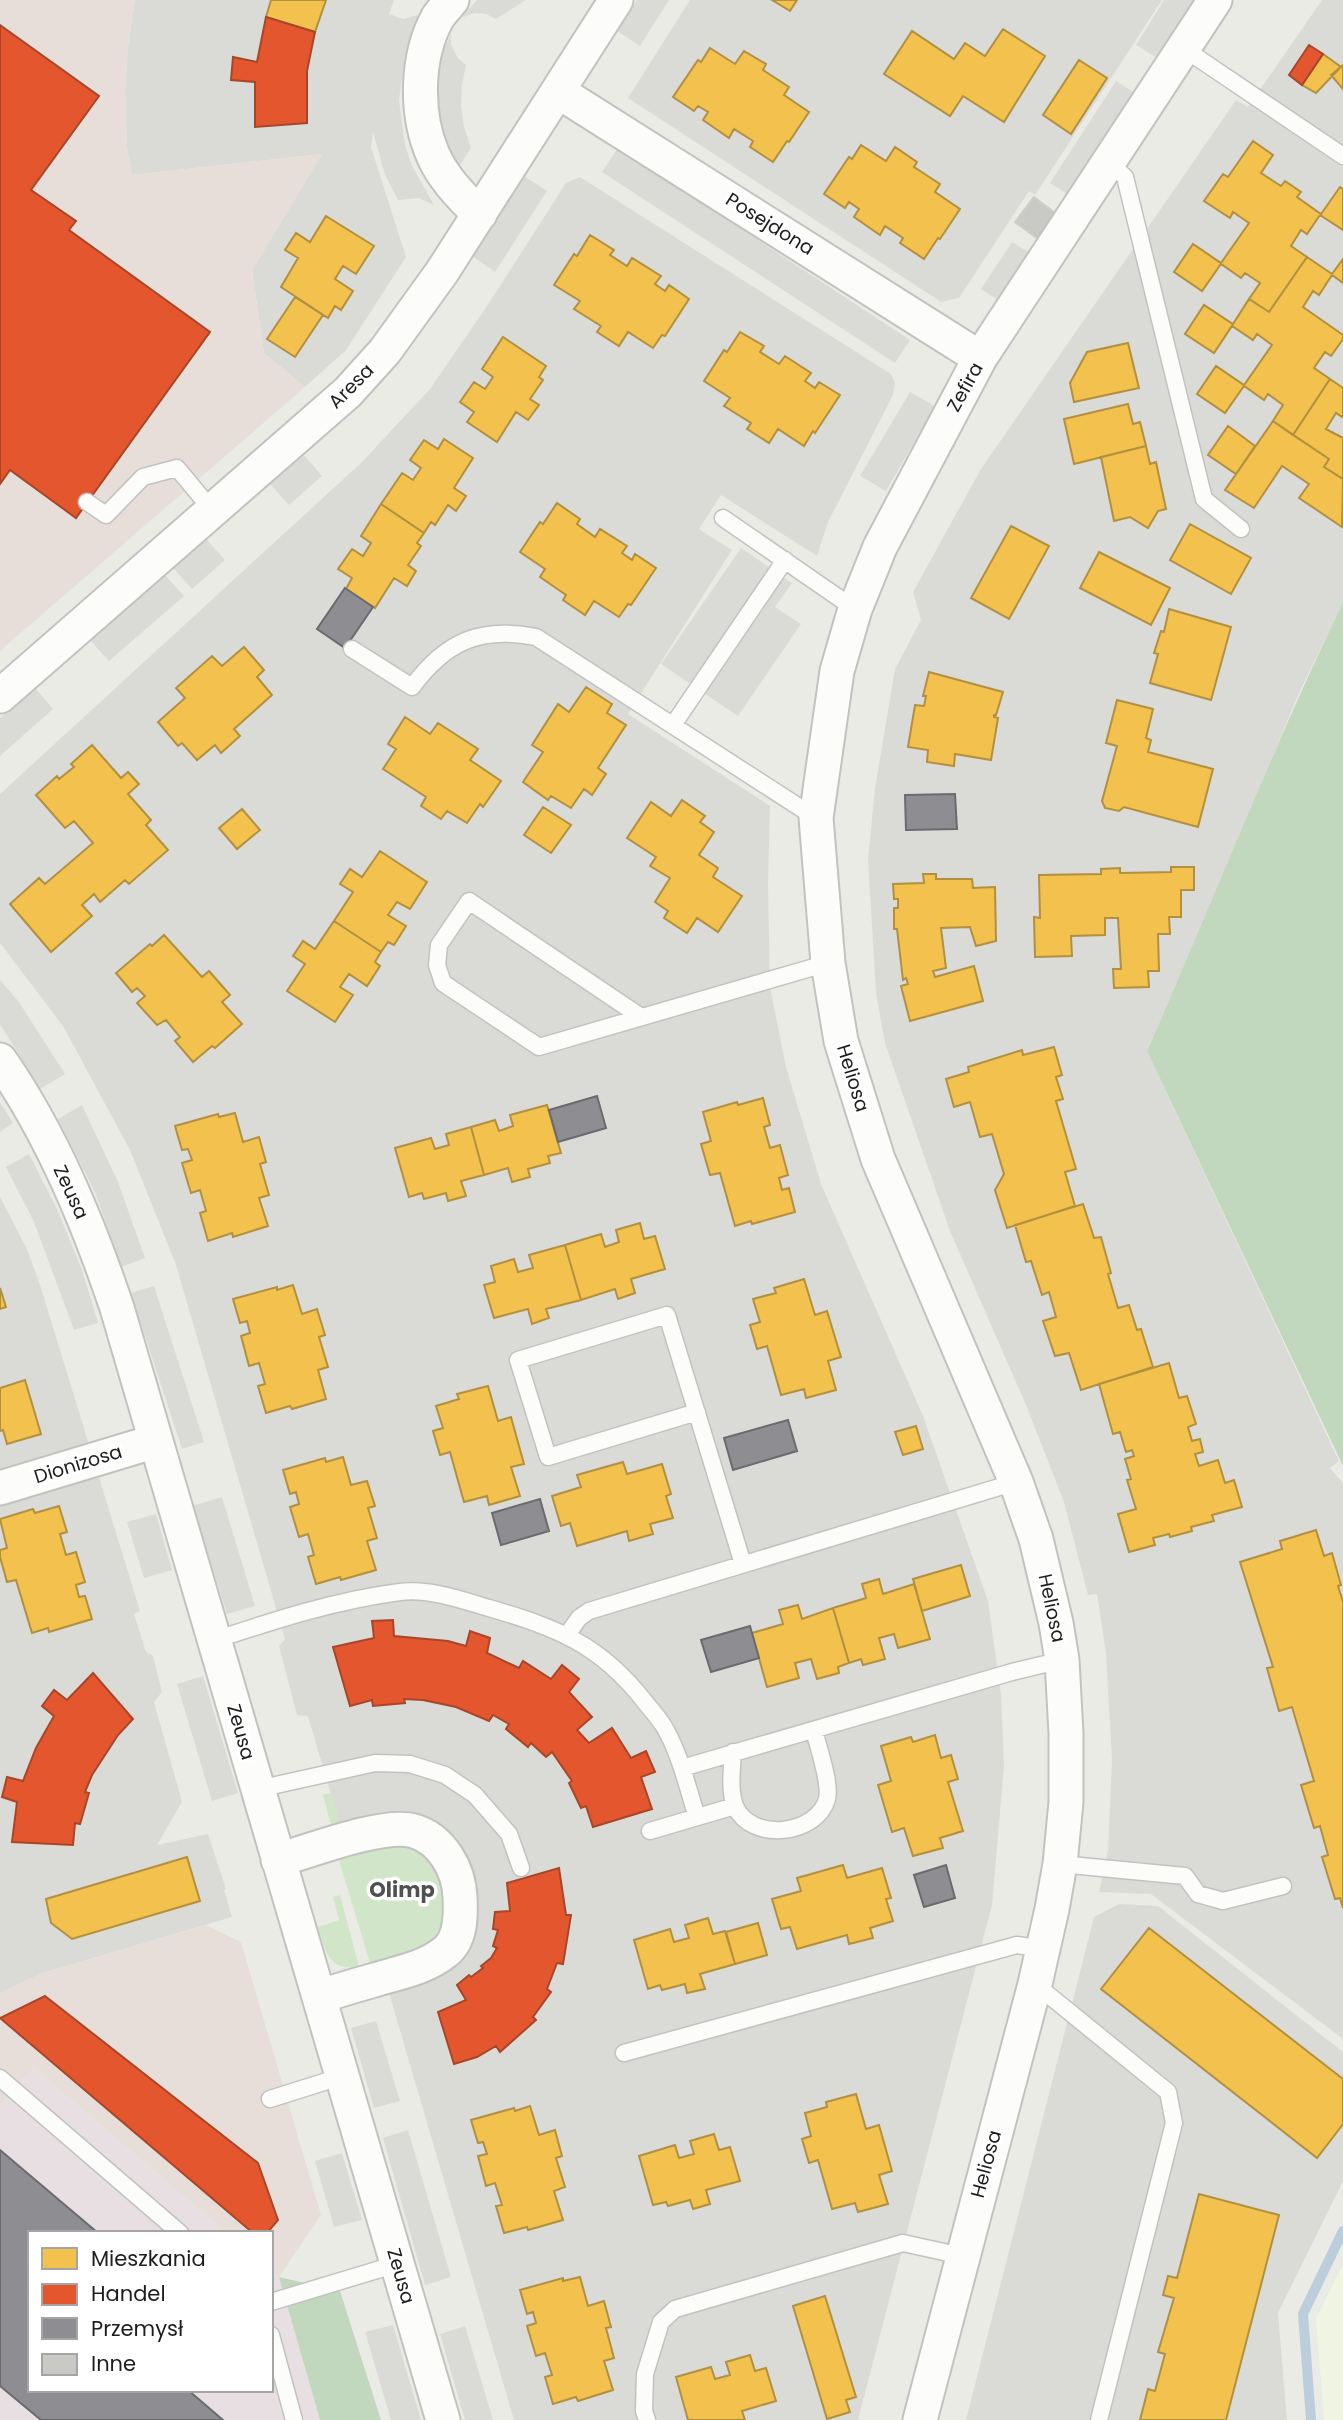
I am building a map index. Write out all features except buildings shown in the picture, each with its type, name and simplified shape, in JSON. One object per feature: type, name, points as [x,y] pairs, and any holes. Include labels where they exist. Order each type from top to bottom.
[{"type":"street","points":[[452,0],[438,17],[422,62],[420,109],[433,155],[459,195],[480,214]]},
{"type":"street","name":"Aresa","points":[[0,696],[348,392],[385,351],[421,303],[480,214],[616,0]]},
{"type":"street","name":"Zefira","points":[[816,817],[837,671],[856,609],[880,547],[980,358],[1215,0]]},
{"type":"street","name":"Posejdona","points":[[559,92],[980,358]]},
{"type":"street","name":"Heliosa","points":[[816,817],[828,963],[841,1041],[878,1159],[1016,1482],[1036,1539],[1056,1622],[1062,1660],[1066,1802],[1060,1864],[1035,1984],[920,2420]]},
{"type":"street","name":"Zeusa","points":[[0,1060],[17,1084],[47,1142],[96,1247],[117,1308],[443,2420]]},
{"type":"street","name":"Dionizosa","points":[[0,1488],[156,1441]]},
{"type":"street","points":[[278,1860],[366,1834],[414,1830],[438,1844],[452,1863],[460,1895],[460,1916],[457,1936],[448,1950],[426,1965],[319,1997]]},
{"type":"lane","points":[[1184,48],[1343,156]]},
{"type":"lane","points":[[1109,162],[1125,177],[1204,499],[1241,529]]},
{"type":"lane","points":[[87,502],[106,515],[143,477],[177,468],[212,510]]},
{"type":"lane","points":[[723,518],[856,609]]},
{"type":"lane","points":[[673,725],[785,560]]},
{"type":"lane","points":[[352,649],[412,687],[426,667],[444,651],[465,640],[488,633],[513,632],[537,637],[816,817]]},
{"type":"lane","points":[[641,1017],[469,901],[439,945],[437,965],[443,983],[539,1047],[828,963]]},
{"type":"lane","points":[[697,1412],[548,1457],[518,1360],[667,1315],[697,1412],[743,1564]]},
{"type":"lane","points":[[567,1635],[579,1618],[589,1611],[1016,1482]]},
{"type":"lane","points":[[215,1640],[314,1610],[402,1591],[423,1592],[544,1624],[578,1639],[608,1661],[638,1693],[667,1731],[697,1817]]},
{"type":"lane","points":[[682,1768],[1062,1660]]},
{"type":"lane","points":[[733,1752],[731,1780],[735,1806],[746,1822],[767,1829],[786,1830],[808,1823],[821,1813],[828,1796],[814,1730]]},
{"type":"lane","points":[[258,1789],[375,1763],[410,1764],[445,1775],[475,1795],[509,1834],[521,1868]]},
{"type":"lane","points":[[650,1831],[735,1806]]},
{"type":"lane","points":[[1060,1864],[1185,1876],[1198,1894],[1223,1901],[1283,1885]]},
{"type":"lane","points":[[624,2053],[1017,1945],[1043,1949]]},
{"type":"lane","points":[[1035,1984],[1168,2092],[1174,2123],[1099,2420]]},
{"type":"lane","points":[[270,2099],[343,2076]]},
{"type":"lane","points":[[0,2078],[178,2231]]},
{"type":"lane","points":[[647,2420],[644,2411],[645,2374],[661,2322],[675,2309],[903,2243],[962,2256]]},
{"type":"lane","points":[[273,2301],[397,2264]]},
{"type":"lane","points":[[273,2343],[293,2420]]},
{"type":"shaded area","points":[[0,0],[135,0],[125,90],[127,148],[132,175],[322,154],[252,271],[264,353],[305,387],[0,651]]},
{"type":"shaded area","points":[[135,0],[394,0],[389,14],[403,19],[422,14],[405,55],[399,100],[405,145],[412,166],[434,205],[419,198],[398,200],[385,175],[373,132],[371,147],[406,257],[346,350],[305,387],[264,353],[252,270],[322,154],[132,175],[127,148],[125,90]]},
{"type":"shaded area","points":[[477,0],[526,0],[496,19],[486,14],[474,13],[461,18]]},
{"type":"shaded area","points":[[637,0],[669,0],[640,46],[617,31]]},
{"type":"shaded area","points":[[690,0],[1162,0],[1035,195],[1029,191],[959,298],[941,302],[628,98]]},
{"type":"shaded area","points":[[1164,0],[1206,0],[1167,64],[1136,45]]},
{"type":"shaded area","points":[[1322,0],[1343,0],[1343,602],[1299,693],[1147,1051],[1339,1461],[1330,1468],[1343,1483],[1343,2039],[1151,1894],[1099,1892],[1108,1851],[1112,1760],[1106,1653],[1097,1594],[1088,1595],[1064,1502],[1026,1405],[950,1231],[885,1043],[876,993],[868,860],[875,788],[895,669],[921,620],[913,592],[981,469],[1236,100],[1248,107]]},
{"type":"shaded area","points":[[451,35],[451,45],[458,58],[466,65],[461,106],[471,148],[458,168],[457,177],[432,107],[440,57]]},
{"type":"shaded area","points":[[1116,81],[1138,95],[1072,197],[1050,183]]},
{"type":"shaded area","points":[[618,148],[910,340],[895,363],[602,172]]},
{"type":"shaded area","points":[[524,176],[547,191],[495,272],[472,256]]},
{"type":"shaded area","points":[[580,177],[891,374],[895,383],[893,395],[828,522],[817,556],[721,495],[699,529],[732,550],[628,714],[770,806],[770,987],[786,1067],[821,1184],[923,1416],[988,1601],[1001,1694],[1004,1766],[992,1905],[858,2420],[514,2420],[308,1716],[297,1715],[279,1646],[285,1639],[176,1265],[130,1150],[63,1026],[0,943],[0,794],[361,463],[430,389],[566,183]]},
{"type":"shaded area","points":[[1012,242],[1033,255],[1004,304],[981,289]]},
{"type":"shaded area","points":[[910,392],[935,406],[886,491],[860,476]]},
{"type":"shaded area","points":[[304,455],[322,476],[289,505],[270,484]]},
{"type":"shaded area","points":[[206,539],[225,560],[192,589],[173,568]]},
{"type":"shaded area","points":[[741,548],[792,583],[775,607],[801,624],[738,716],[661,664]]},
{"type":"shaded area","points":[[165,575],[184,596],[109,661],[90,640]]},
{"type":"shaded area","points":[[35,688],[53,709],[0,756],[0,718]]},
{"type":"shaded area","points":[[0,980],[19,1002],[65,1074],[40,1089],[0,1024]]},
{"type":"shaded area","points":[[0,1102],[13,1123],[0,1132]]},
{"type":"shaded area","points":[[82,1105],[118,1182],[145,1258],[121,1267],[95,1192],[58,1119]]},
{"type":"shaded area","points":[[29,1154],[57,1209],[82,1270],[98,1323],[74,1330],[34,1222],[6,1167]]},
{"type":"shaded area","points":[[0,1197],[27,1249],[41,1288],[140,1611],[134,1614],[146,1652],[153,1656],[162,1692],[154,1702],[182,1802],[157,1845],[208,1834],[232,1917],[43,1973],[0,1993]]},
{"type":"shaded area","points":[[154,1286],[204,1442],[182,1449],[131,1293]]},
{"type":"shaded area","points":[[222,1497],[255,1606],[227,1614],[193,1506]]},
{"type":"shaded area","points":[[156,1514],[172,1570],[144,1578],[127,1522]]},
{"type":"shaded area","points":[[203,1676],[238,1793],[212,1801],[177,1684]]},
{"type":"shaded area","points":[[1119,1904],[1158,1906],[1343,2052],[1343,2181],[1278,2313],[1287,2420],[966,2420],[1094,1917]]},
{"type":"shaded area","points":[[206,1925],[241,1942],[321,2215],[279,2277],[273,2272],[273,2231],[224,2231],[34,2068],[0,2106],[0,1993],[43,1973]]},
{"type":"shaded area","points":[[376,2021],[400,2101],[374,2108],[351,2028]]},
{"type":"shaded area","points":[[34,2068],[224,2231],[28,2231],[28,2392],[273,2392],[273,2272],[279,2277],[320,2420],[0,2420],[0,2106]]},
{"type":"shaded area","points":[[408,2130],[451,2277],[425,2285],[383,2138]]},
{"type":"shaded area","points":[[342,2153],[362,2220],[334,2227],[315,2161]]},
{"type":"shaded area","points":[[1343,2264],[1343,2420],[1324,2420],[1316,2319]]},
{"type":"shaded area","points":[[393,2325],[421,2420],[391,2420],[365,2332]]},
{"type":"shaded area","points":[[465,2326],[493,2420],[465,2420],[440,2334]]},
{"type":"green space","points":[[1343,602],[1343,1466],[1147,1051],[1267,769]]},
{"type":"green space","points":[[331,1793],[340,1821],[406,1814],[437,1821],[450,1829],[461,1843],[478,1883],[469,1886],[453,1846],[333,1834],[323,1794]]},
{"type":"green space","points":[[414,1842],[434,1859],[442,1874],[447,1905],[443,1925],[432,1941],[425,1945],[370,1963],[338,1857],[374,1845]]},
{"type":"green space","points":[[340,1895],[359,1966],[341,1966],[335,1963],[326,1951],[318,1927],[339,1920],[333,1897]]},
{"type":"green space","points":[[279,2277],[340,2291],[381,2420],[320,2420]]},
{"type":"waterway","points":[[1311,2420],[1303,2314],[1343,2231]]},
{"type":"district","name":"Olimp","points":[[402,1889]]}]
